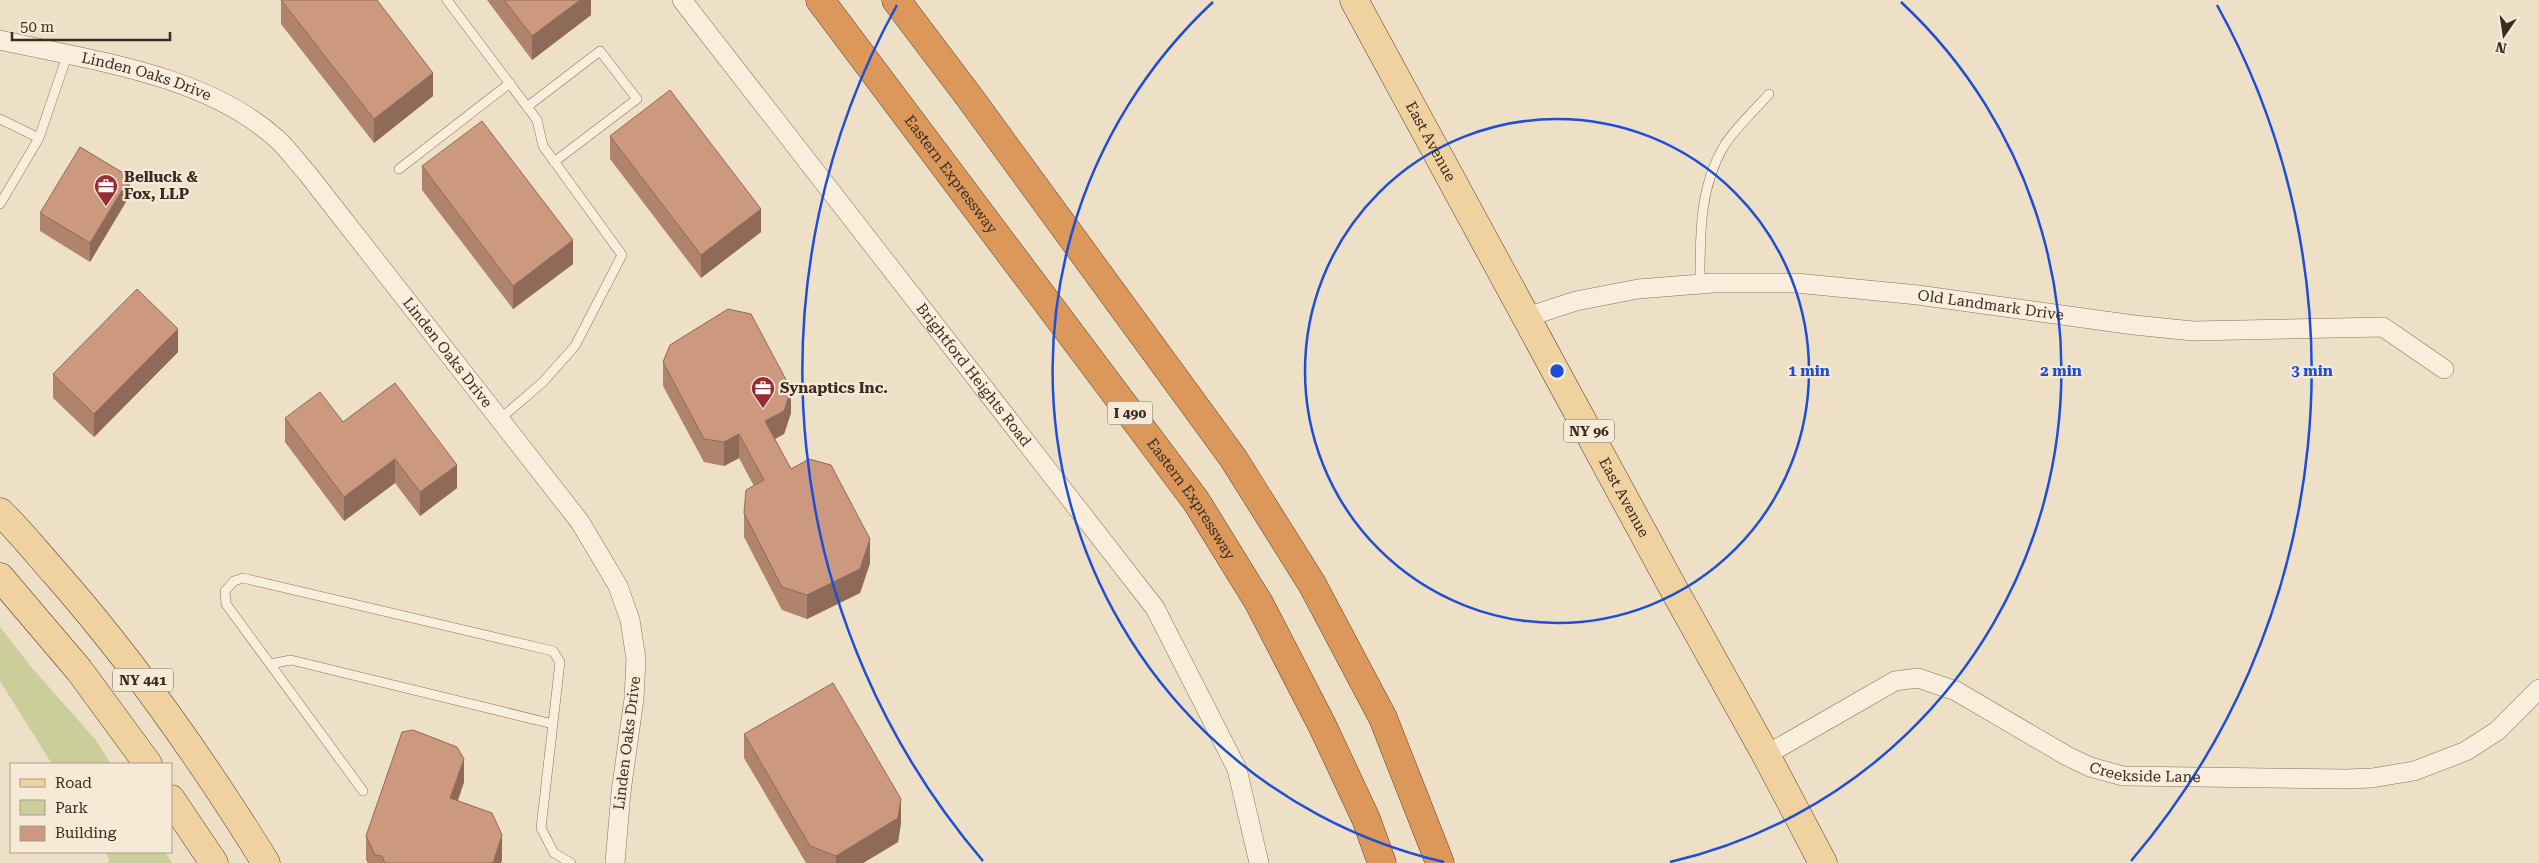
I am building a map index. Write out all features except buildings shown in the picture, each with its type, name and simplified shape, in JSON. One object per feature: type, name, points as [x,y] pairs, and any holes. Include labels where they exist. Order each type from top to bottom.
[{"type":"highway","name":"Eastern Expressway","points":[[820,0],[1196,501],[1259,603],[1322,725],[1366,820],[1382,863]]},
{"type":"highway","points":[[896,0],[970,98],[1233,458],[1312,584],[1383,718],[1440,863]]},
{"type":"main road","name":"East Avenue","points":[[1354,0],[1672,586],[1766,755],[1822,863]]},
{"type":"main road","name":"NY 441","points":[[0,512],[92,616],[155,696],[222,792],[266,863]]},
{"type":"main road","name":"NY 441","points":[[0,577],[79,670],[147,763]]},
{"type":"main road","points":[[172,800],[214,863]]},
{"type":"street","name":"Brightford Heights Road","points":[[682,0],[1155,608],[1238,769],[1259,863]]},
{"type":"street","name":"Linden Oaks Drive","points":[[0,40],[165,78],[208,94],[247,116],[277,139],[307,173],[588,533],[618,586],[630,620],[636,659],[634,699],[621,792],[615,863]]},
{"type":"street","name":"Old Landmark Drive","points":[[1527,317],[1585,299],[1638,289],[1700,284],[1814,285],[1918,295],[2134,325],[2193,331],[2383,327],[2444,369]]},
{"type":"street","name":"Creekside Lane","points":[[1766,755],[1895,681],[1918,678],[1956,691],[2067,756],[2104,772],[2123,776],[2372,778],[2414,771],[2466,751],[2497,731],[2539,689]]},
{"type":"lane","points":[[447,0],[538,120],[543,146],[622,255],[575,346],[544,382],[500,419]]},
{"type":"lane","points":[[528,106],[600,51],[637,99],[554,162]]},
{"type":"lane","points":[[0,204],[39,138],[67,56]]},
{"type":"lane","points":[[399,169],[510,83]]},
{"type":"lane","points":[[1700,284],[1700,224],[1708,180],[1725,146],[1769,94]]},
{"type":"lane","points":[[0,119],[39,138]]},
{"type":"lane","points":[[363,791],[226,604],[225,591],[234,582],[243,578],[553,651],[560,662],[541,828],[554,853],[571,863]]},
{"type":"lane","points":[[270,664],[290,660],[553,724]]},
{"type":"green space","points":[[0,627],[32,668],[95,739],[110,763],[51,763],[0,681]]},
{"type":"green space","points":[[106,853],[166,853],[172,863],[107,863],[110,860]]},
{"type":"place","name":"Belluck & Fox, LLP","points":[[106,207]]},
{"type":"place","name":"Synaptics Inc.","points":[[763,409]]}]
